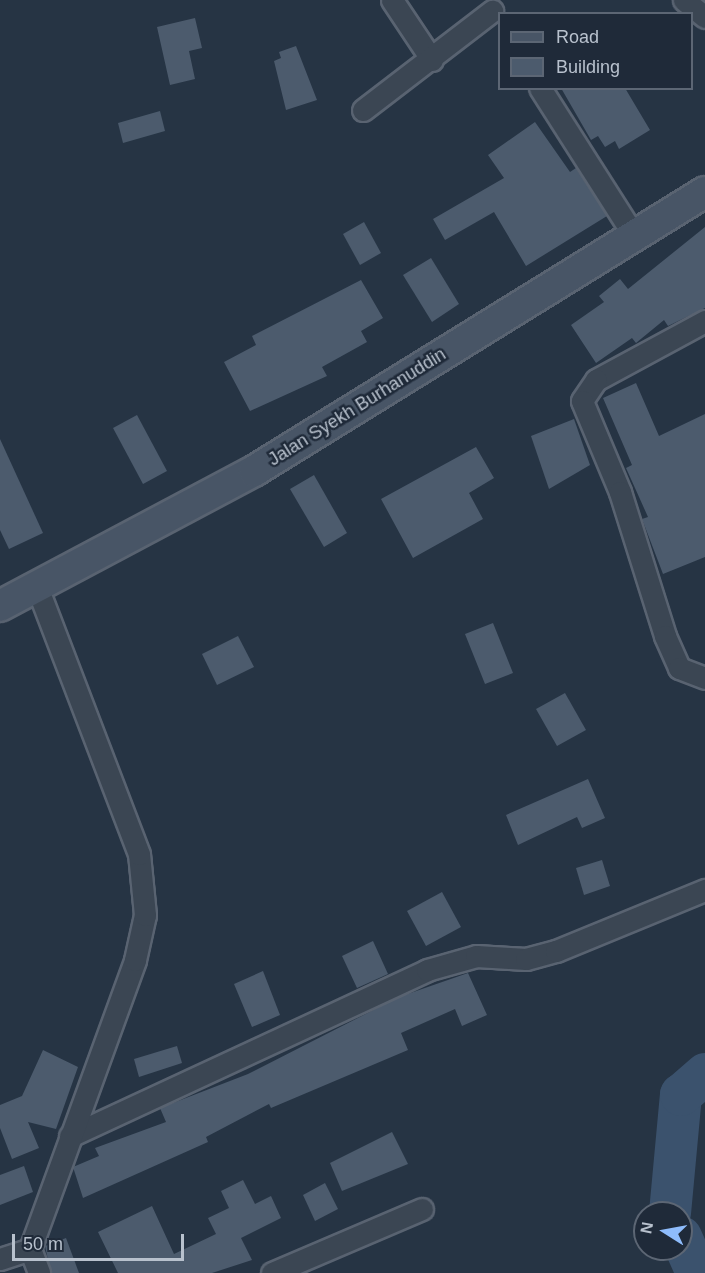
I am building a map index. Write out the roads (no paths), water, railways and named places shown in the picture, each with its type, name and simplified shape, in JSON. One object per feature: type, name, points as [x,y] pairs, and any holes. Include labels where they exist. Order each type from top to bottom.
[{"type":"main road","name":"Jalan Syekh Burhanuddin","points":[[0,606],[38,589],[254,471],[705,192]]},
{"type":"street","points":[[392,0],[432,60]]},
{"type":"street","points":[[684,0],[705,17]]},
{"type":"street","points":[[363,110],[432,60],[492,11]]},
{"type":"street","points":[[541,90],[635,237]]},
{"type":"street","points":[[705,321],[596,380],[582,401],[620,492],[674,657],[691,676],[705,678]]},
{"type":"street","points":[[38,589],[139,854],[144,890],[143,936],[30,1249],[39,1273]]},
{"type":"street","points":[[70,1136],[427,970],[476,956],[526,959],[556,951],[705,890]]},
{"type":"street","points":[[272,1273],[422,1209]]},
{"type":"street","points":[[0,1259],[30,1249]]},
{"type":"waterway","points":[[671,1201],[681,1095],[705,1074]]},
{"type":"waterway","points":[[692,1261],[697,1273]]}]
